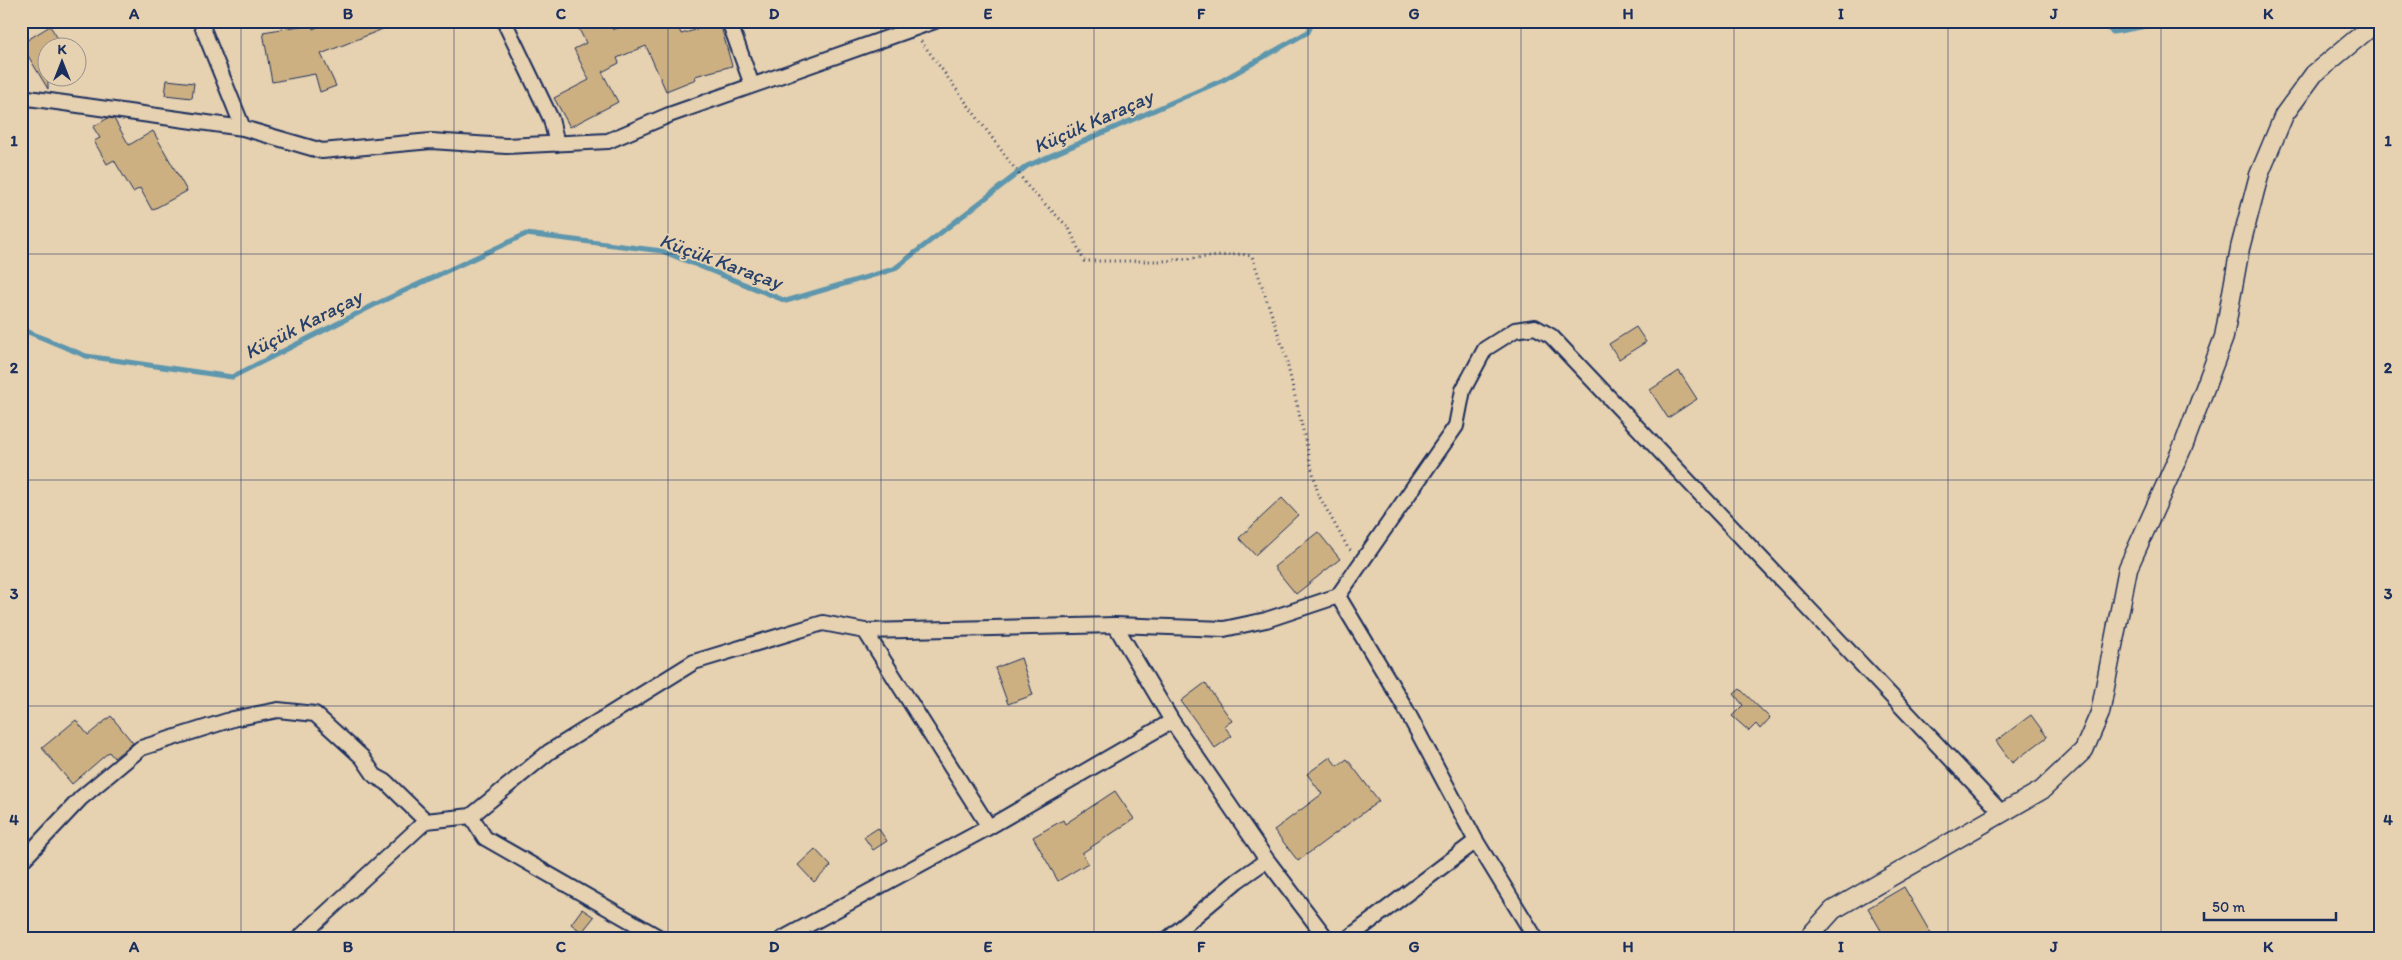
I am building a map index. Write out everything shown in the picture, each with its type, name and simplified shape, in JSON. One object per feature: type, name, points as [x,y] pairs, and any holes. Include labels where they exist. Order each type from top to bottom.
[{"type":"street","points":[[200,21],[243,128]]},
{"type":"street","points":[[504,21],[551,119],[557,144]]},
{"type":"street","points":[[729,21],[752,85]]},
{"type":"street","points":[[21,97],[243,128],[322,151],[431,141],[506,146],[608,141],[669,114],[935,21]]},
{"type":"street","points":[[1807,939],[1832,910],[2042,790],[2084,750],[2100,713],[2128,568],[2184,444],[2224,336],[2240,248],[2259,175],[2284,115],[2314,74],[2378,21]]},
{"type":"street","points":[[298,939],[426,821],[471,816],[549,752],[694,662],[823,623],[865,631],[1116,625],[1224,629],[1266,620],[1338,596],[1456,426],[1463,390],[1485,349],[1515,330],[1535,327],[1551,336],[2001,812]]},
{"type":"street","points":[[1338,596],[1403,704],[1476,841],[1536,939]]},
{"type":"street","points":[[1116,625],[1172,720],[1267,860],[1327,939]]},
{"type":"street","points":[[865,631],[989,827]]},
{"type":"street","points":[[21,862],[80,798],[141,748],[233,719],[278,710],[315,714],[362,757],[375,776],[386,782],[426,821]]},
{"type":"street","points":[[782,939],[989,827],[1172,720]]},
{"type":"street","points":[[471,816],[485,838],[662,939]]},
{"type":"street","points":[[1347,939],[1476,841]]},
{"type":"street","points":[[1168,939],[1237,881],[1267,860]]},
{"type":"path","points":[[913,29],[1010,164],[1025,183],[1069,228],[1084,261],[1163,261],[1241,254],[1252,256],[1285,354],[1318,494],[1348,548],[1363,560]]},
{"type":"building","points":[[331,21],[400,22],[321,54],[336,86],[320,92],[315,74],[272,82],[263,32],[312,24],[313,29]]},
{"type":"building","points":[[575,21],[609,21],[613,30],[635,21],[647,21],[650,28],[666,21],[676,21],[681,34],[720,23],[732,66],[695,76],[696,79],[666,91],[646,46],[617,58],[619,63],[602,72],[618,102],[570,127],[554,98],[589,80],[574,49],[586,43]]},
{"type":"building","points":[[50,26],[58,38],[38,38],[38,72],[21,44]]},
{"type":"building","points":[[167,80],[194,83],[192,98],[165,95]]},
{"type":"building","points":[[108,118],[114,119],[129,145],[153,131],[187,191],[152,210],[140,188],[133,192],[114,160],[107,164],[94,141],[100,138],[93,127]]},
{"type":"building","points":[[1636,327],[1646,342],[1619,359],[1609,344]]},
{"type":"building","points":[[1679,371],[1697,399],[1668,418],[1650,390]]},
{"type":"building","points":[[1282,498],[1298,515],[1255,555],[1239,538]]},
{"type":"building","points":[[1318,532],[1340,559],[1296,594],[1274,567]]},
{"type":"building","points":[[1021,658],[1033,695],[1008,704],[995,668]]},
{"type":"building","points":[[1205,683],[1232,721],[1224,726],[1232,736],[1215,748],[1181,701]]},
{"type":"building","points":[[1740,689],[1770,718],[1760,729],[1756,724],[1749,731],[1732,716],[1743,705],[1734,694]]},
{"type":"building","points":[[2031,715],[2047,737],[2012,763],[1996,741]]},
{"type":"building","points":[[111,716],[133,743],[114,758],[109,752],[72,784],[42,748],[76,720],[88,735]]},
{"type":"building","points":[[1330,757],[1337,766],[1347,759],[1379,801],[1298,861],[1274,830],[1322,794],[1307,774]]},
{"type":"building","points":[[1115,791],[1134,819],[1082,853],[1088,863],[1058,881],[1033,837],[1063,820],[1065,824]]},
{"type":"building","points":[[878,828],[887,841],[873,850],[864,837]]},
{"type":"building","points":[[815,849],[831,866],[814,882],[798,865]]},
{"type":"building","points":[[1904,887],[1934,939],[1886,939],[1868,908]]},
{"type":"building","points":[[582,909],[594,917],[582,932],[571,924]]},
{"type":"waterway","name":"Küçük Karaçay","points":[[21,329],[86,356],[232,377],[376,304],[526,234],[662,251],[786,301],[894,269],[1027,166],[1223,80],[1308,32],[1313,21]]},
{"type":"waterway","name":"Küçük Karaçay","points":[[2097,21],[2113,32],[2175,21]]}]
